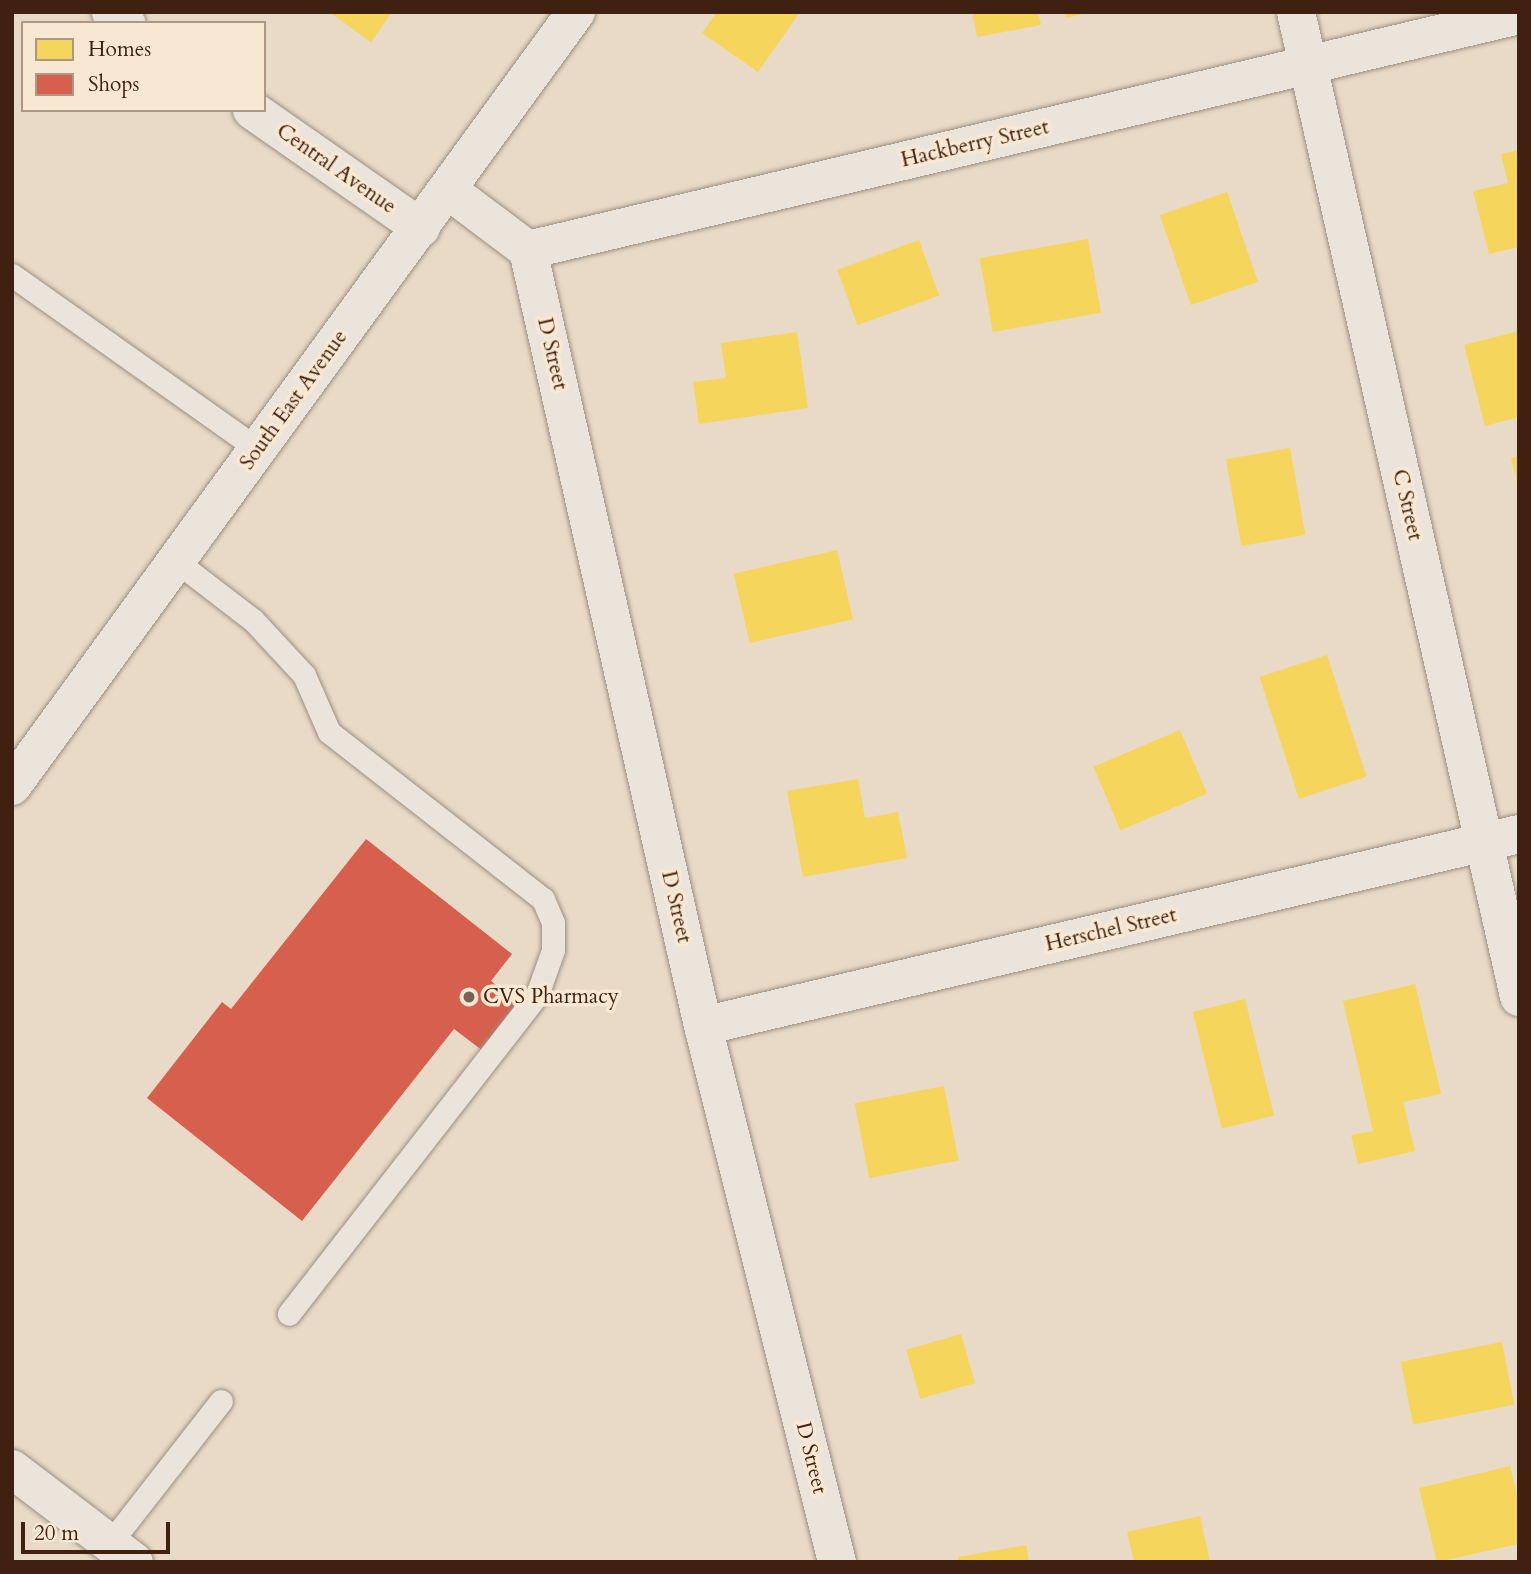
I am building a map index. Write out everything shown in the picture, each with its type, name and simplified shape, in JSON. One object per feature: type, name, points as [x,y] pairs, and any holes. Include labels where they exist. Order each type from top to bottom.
[{"type":"street","name":"South East Avenue","points":[[12,786],[576,12]]},
{"type":"street","name":"C Street","points":[[1296,12],[1306,64],[1501,838],[1519,997]]},
{"type":"street","name":"Hackberry Street","points":[[528,250],[1519,15]]},
{"type":"street","name":"Central Avenue","points":[[255,112],[421,228]]},
{"type":"street","points":[[448,190],[528,250]]},
{"type":"street","name":"D Street","points":[[528,250],[703,1026],[837,1562]]},
{"type":"street","name":"Herschel Street","points":[[703,1026],[1501,838]]},
{"type":"street","points":[[12,1469],[122,1553]]},
{"type":"lane","points":[[12,275],[258,449]]},
{"type":"lane","points":[[176,561],[253,620],[304,675],[329,732],[543,899],[553,923],[553,950],[537,995],[289,1314]]},
{"type":"lane","points":[[122,1553],[221,1401]]},
{"type":"building: Homes","points":[[329,12],[392,12],[371,42]]},
{"type":"building: Homes","points":[[717,12],[800,12],[758,72],[702,33]]},
{"type":"building: Homes","points":[[972,12],[1038,12],[1041,25],[977,37]]},
{"type":"building: Homes","points":[[1065,12],[1087,12],[1087,13],[1066,18]]},
{"type":"building: Homes","points":[[1519,150],[1519,247],[1489,254],[1473,191],[1508,183],[1501,154]]},
{"type":"building: Homes","points":[[1227,192],[1258,282],[1191,305],[1160,215]]},
{"type":"building: Homes","points":[[1088,239],[1101,313],[993,332],[980,258]]},
{"type":"building: Homes","points":[[919,240],[939,295],[857,325],[837,270]]},
{"type":"building: Homes","points":[[1519,331],[1519,417],[1485,426],[1464,345]]},
{"type":"building: Homes","points":[[797,332],[808,408],[699,424],[693,382],[726,378],[721,343]]},
{"type":"building: Homes","points":[[1290,448],[1305,535],[1241,546],[1226,459]]},
{"type":"building: Homes","points":[[1519,456],[1519,486],[1518,486],[1511,458]]},
{"type":"building: Homes","points":[[837,550],[853,619],[750,643],[734,574]]},
{"type":"building: Homes","points":[[1327,655],[1367,777],[1299,799],[1259,677]]},
{"type":"building: Homes","points":[[1180,730],[1207,794],[1120,830],[1093,767]]},
{"type":"building: Homes","points":[[858,779],[865,818],[898,812],[907,858],[803,877],[787,791]]},
{"type":"building: Homes","points":[[1415,984],[1441,1094],[1403,1102],[1415,1151],[1358,1164],[1351,1135],[1373,1131],[1343,1001]]},
{"type":"building: Homes","points":[[1245,999],[1274,1115],[1222,1128],[1193,1012]]},
{"type":"building: Homes","points":[[944,1086],[959,1161],[869,1178],[855,1103]]},
{"type":"building: Homes","points":[[961,1334],[975,1383],[920,1399],[906,1350]]},
{"type":"building: Homes","points":[[1502,1342],[1514,1405],[1413,1424],[1401,1362]]},
{"type":"building: Homes","points":[[1510,1466],[1519,1502],[1519,1544],[1437,1562],[1419,1488]]},
{"type":"building: Homes","points":[[1200,1516],[1210,1562],[1134,1562],[1127,1532]]},
{"type":"building: Homes","points":[[1026,1545],[1029,1562],[959,1562],[958,1557]]},
{"type":"building: Shops","name":"CVS Pharmacy","points":[[366,839],[512,954],[491,981],[520,1004],[483,1051],[454,1029],[302,1221],[147,1098],[222,1002],[231,1009]]},
{"type":"place","name":"CVS Pharmacy","points":[[469,997]]}]
